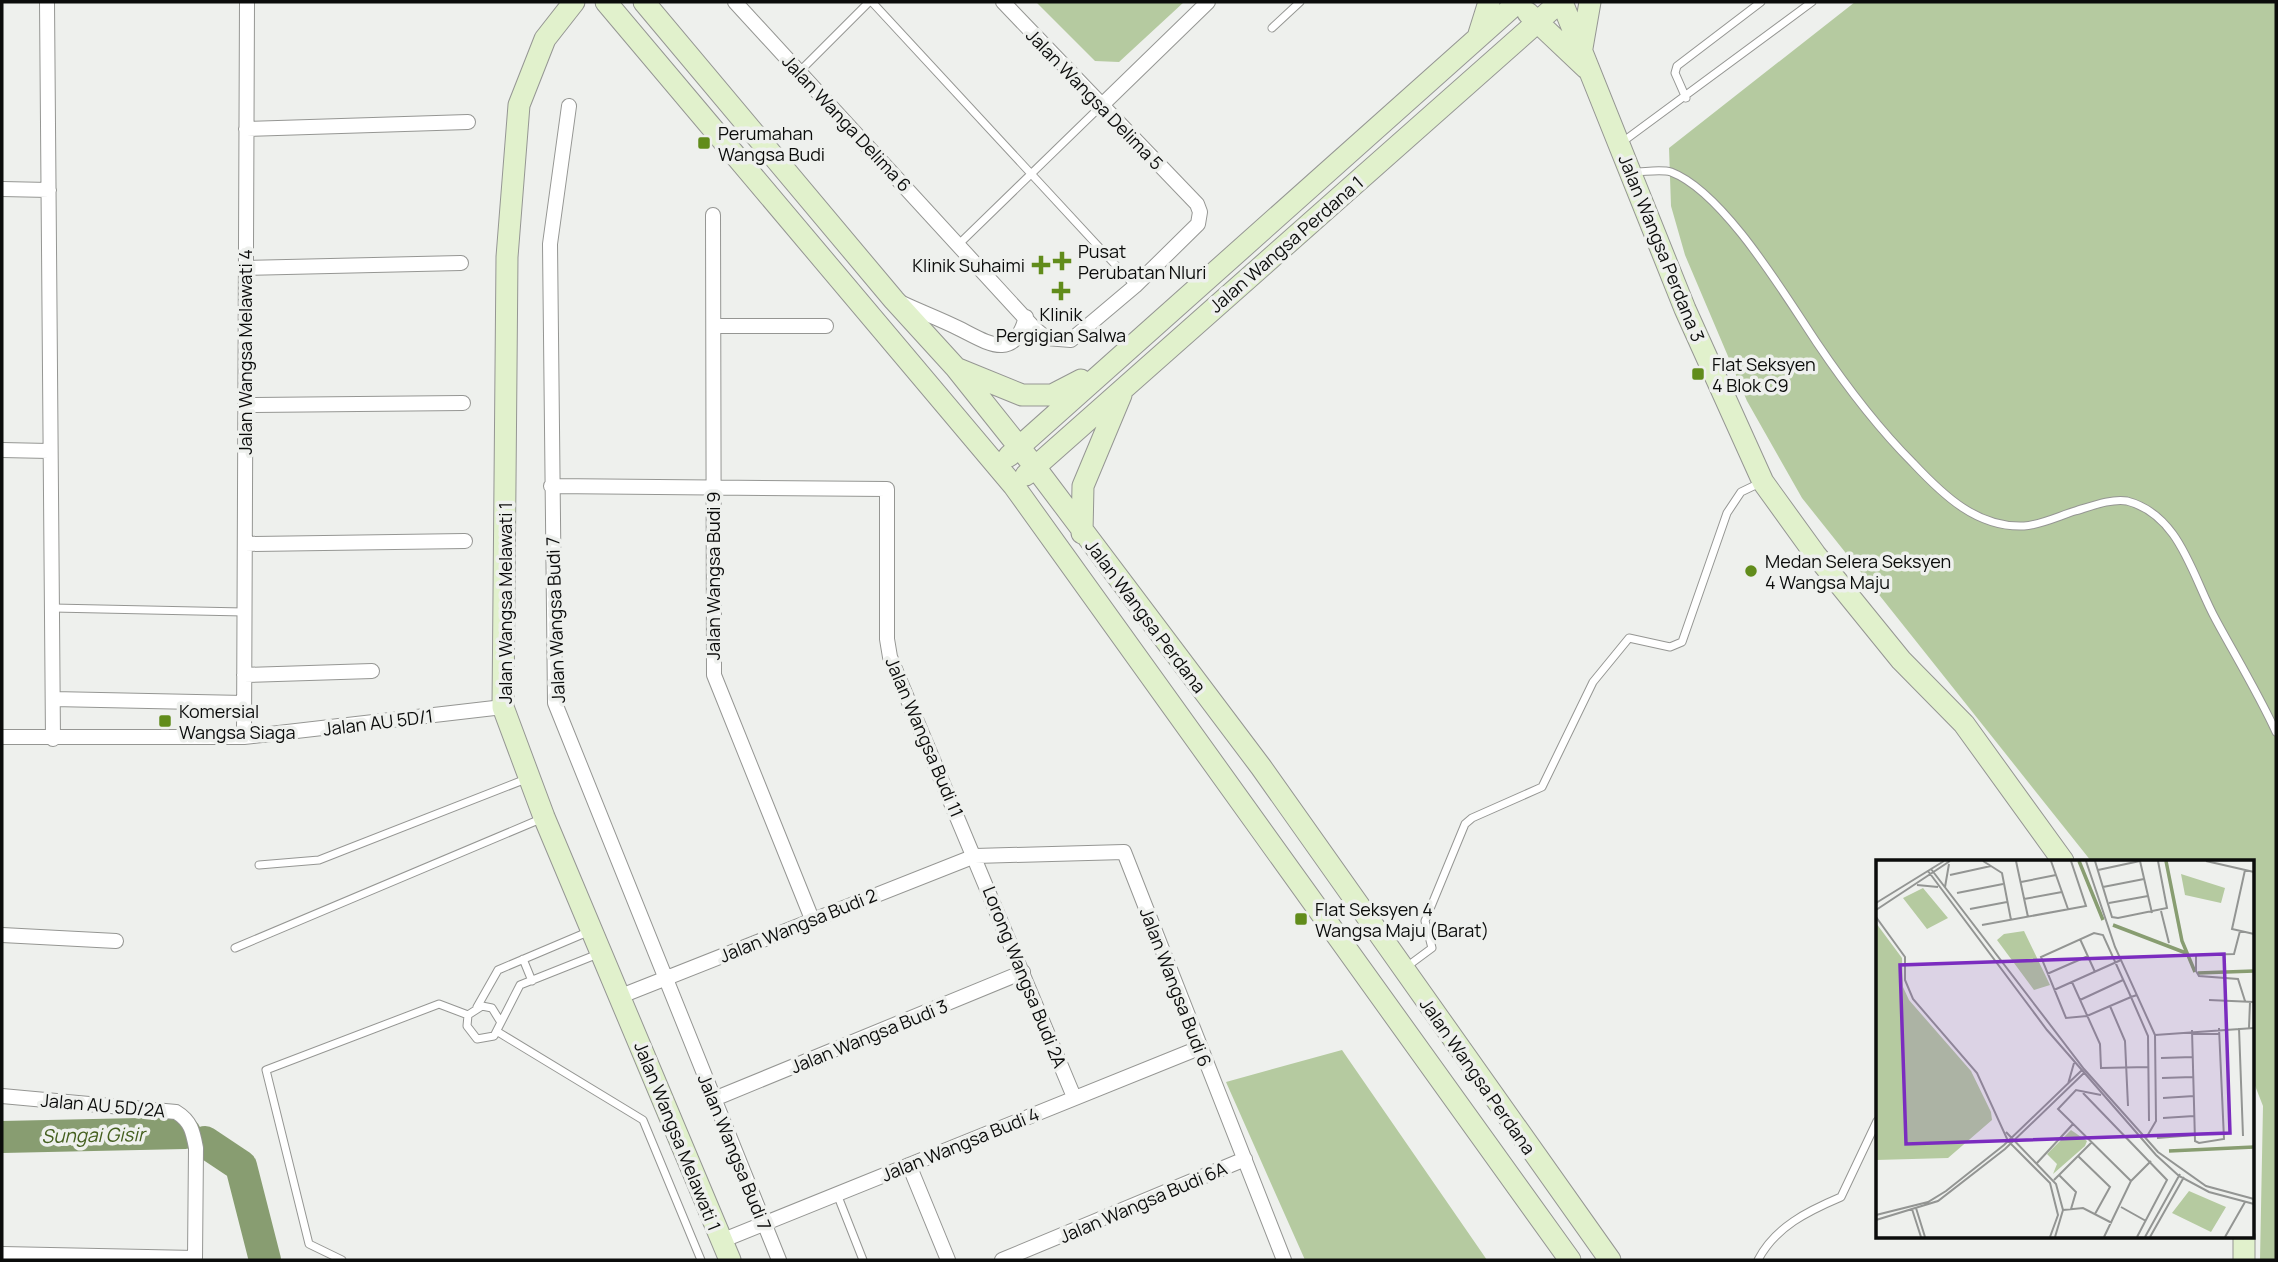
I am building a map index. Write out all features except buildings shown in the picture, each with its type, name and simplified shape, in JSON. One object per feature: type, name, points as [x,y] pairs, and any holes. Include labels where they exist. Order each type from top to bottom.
[{"type":"street","points":[[47,2],[53,738]]},
{"type":"street","name":"Jalan Wangsa Melawati 4","points":[[244,737],[247,2]]},
{"type":"street","name":"Jalan Wangsa Melawati 1","points":[[574,2],[545,39],[519,104],[507,257],[503,707],[544,817],[592,930],[593,956],[611,973],[725,1250]]},
{"type":"street","name":"Jalan Wangsa Perdana","points":[[606,2],[1013,486],[1570,1260]]},
{"type":"street","name":"Jalan Wangsa Perdana","points":[[644,2],[894,300],[956,368],[1035,467],[1082,533],[1261,767],[1610,1260]]},
{"type":"street","name":"Jalan Wanga Delima 6","points":[[736,2],[1046,338],[1071,340],[1135,286],[1198,223],[1200,212],[1188,195]]},
{"type":"street","name":"Jalan Wangsa Delima 5","points":[[1003,2],[1188,195]]},
{"type":"street","points":[[1102,105],[1208,2]]},
{"type":"street","points":[[1479,36],[1489,2]]},
{"type":"street","name":"Jalan Wangsa Perdana 1","points":[[997,467],[1107,366],[1518,2]]},
{"type":"street","name":"Jalan Wangsa Perdana 3","points":[[1518,2],[1537,22],[1585,60]]},
{"type":"street","name":"Jalan Wangsa Perdana 1","points":[[1013,486],[1561,2]]},
{"type":"street","name":"Jalan Wangsa Perdana 3","points":[[1561,2],[1685,309],[1763,482],[1815,554],[1900,660],[1964,724],[2062,860]]},
{"type":"street","points":[[1585,60],[1590,2]]},
{"type":"street","name":"Jalan Wangsa Budi 7","points":[[569,106],[550,244],[555,703],[779,1260]]},
{"type":"street","points":[[246,130],[468,122]]},
{"type":"street","points":[[2,189],[49,190]]},
{"type":"street","name":"Jalan Wangsa Budi 9","points":[[713,215],[714,676],[812,919]]},
{"type":"street","points":[[246,268],[460,263]]},
{"type":"street","points":[[894,300],[958,328],[979,341],[1000,345],[1012,343],[1021,336],[1026,317]]},
{"type":"street","points":[[715,326],[826,326]]},
{"type":"street","points":[[956,368],[1022,395],[1052,395],[1107,366]]},
{"type":"street","points":[[1082,533],[1083,486],[1125,385]]},
{"type":"street","points":[[245,405],[463,403]]},
{"type":"street","points":[[2,450],[49,451]]},
{"type":"street","points":[[551,486],[713,487]]},
{"type":"street","name":"Jalan Wangsa Budi 11","points":[[713,487],[887,489],[887,647],[975,856]]},
{"type":"street","points":[[245,544],[465,541]]},
{"type":"street","points":[[244,675],[372,671]]},
{"type":"street","points":[[53,699],[244,703]]},
{"type":"street","name":"Jalan AU 5D/1","points":[[2,737],[244,737],[503,707]]},
{"type":"street","name":"Jalan Wangsa Budi 6","points":[[975,856],[1124,852],[1284,1260]]},
{"type":"street","name":"Jalan Wangsa Budi 2","points":[[621,996],[975,856]]},
{"type":"street","name":"Lorong Wangsa Budi 2A","points":[[975,856],[1074,1097]]},
{"type":"street","points":[[2,935],[116,941]]},
{"type":"street","name":"Jalan Wangsa Budi 3","points":[[714,1099],[1023,972]]},
{"type":"street","name":"Jalan Wangsa Budi 4","points":[[725,1250],[764,1224],[1199,1048]]},
{"type":"street","name":"Jalan AU 5D/2A","points":[[2,1096],[159,1108],[186,1118],[193,1131],[196,1148],[195,1258],[2,1254]]},
{"type":"street","name":"Jalan Wangsa Budi 6A","points":[[1002,1260],[1245,1159]]},
{"type":"street","points":[[909,1165],[948,1260]]},
{"type":"street","points":[[2244,1238],[2244,1260]]},
{"type":"lane","points":[[799,72],[870,2],[1032,172],[1135,286]]},
{"type":"lane","points":[[1272,28],[1300,2]]},
{"type":"lane","points":[[1686,98],[1675,73],[1677,66],[1762,2]]},
{"type":"lane","points":[[1619,145],[1686,98],[1812,2]]},
{"type":"lane","points":[[960,243],[1102,105]]},
{"type":"lane","points":[[1630,172],[1669,171],[1694,185],[1729,220],[1794,305],[1881,431],[1947,499],[1993,523],[2026,526],[2094,505],[2126,501],[2153,515],[2167,527],[2192,564],[2214,617],[2276,732]]},
{"type":"lane","points":[[1403,970],[1432,948],[1425,921],[1465,824],[1472,818],[1542,787],[1593,682],[1629,638],[1670,647],[1682,642],[1727,513],[1741,492],[1763,482]]},
{"type":"lane","points":[[51,608],[244,612]]},
{"type":"lane","points":[[259,865],[319,860],[529,778]]},
{"type":"lane","points":[[235,948],[544,817]]},
{"type":"lane","points":[[592,930],[498,970],[477,1007],[468,1015],[467,1026],[477,1039],[489,1039],[498,1032],[500,1021],[520,985],[593,956]]},
{"type":"lane","points":[[523,959],[532,981]]},
{"type":"lane","points":[[342,1260],[309,1244],[266,1070],[439,1004],[468,1015]]},
{"type":"lane","points":[[477,1007],[492,1008],[500,1021]]},
{"type":"lane","points":[[498,1032],[643,1120],[701,1260]]},
{"type":"lane","points":[[1758,1260],[1767,1243],[1805,1212],[1841,1197],[1876,1123]]},
{"type":"lane","points":[[837,1194],[863,1260]]},
{"type":"green space","points":[[1036,2],[1184,2],[1119,62],[1095,61]]},
{"type":"green space","points":[[1855,2],[2276,2],[2276,1260],[2260,1260],[2263,1106],[2254,1083],[2254,860],[2090,860],[1802,498],[1747,401],[1685,255],[1671,206],[1669,148]]},
{"type":"green space","points":[[1342,1050],[1487,1260],[1305,1260],[1226,1082]]},
{"type":"waterway","name":"Sungai Gisir","points":[[2,1137],[185,1133]]},
{"type":"waterway","name":"Sungai Gisir","points":[[205,1142],[241,1166],[265,1260]]},
{"type":"place","name":"Perumahan Wangsa Budi","points":[[704,143]]},
{"type":"place","name":"Pusat Perubatan Nluri","points":[[1062,261]]},
{"type":"place","name":"Klinik Suhaimi","points":[[1041,265]]},
{"type":"place","name":"Klinik Pergigian Salwa","points":[[1061,291]]},
{"type":"place","name":"Flat Seksyen 4 Blok C9","points":[[1698,374]]},
{"type":"place","name":"Medan Selera Seksyen 4 Wangsa Maju","points":[[1751,571]]},
{"type":"place","name":"Komersial Wangsa Siaga","points":[[165,721]]},
{"type":"place","name":"Flat Seksyen 4 Wangsa Maju (Barat)","points":[[1301,919]]}]
